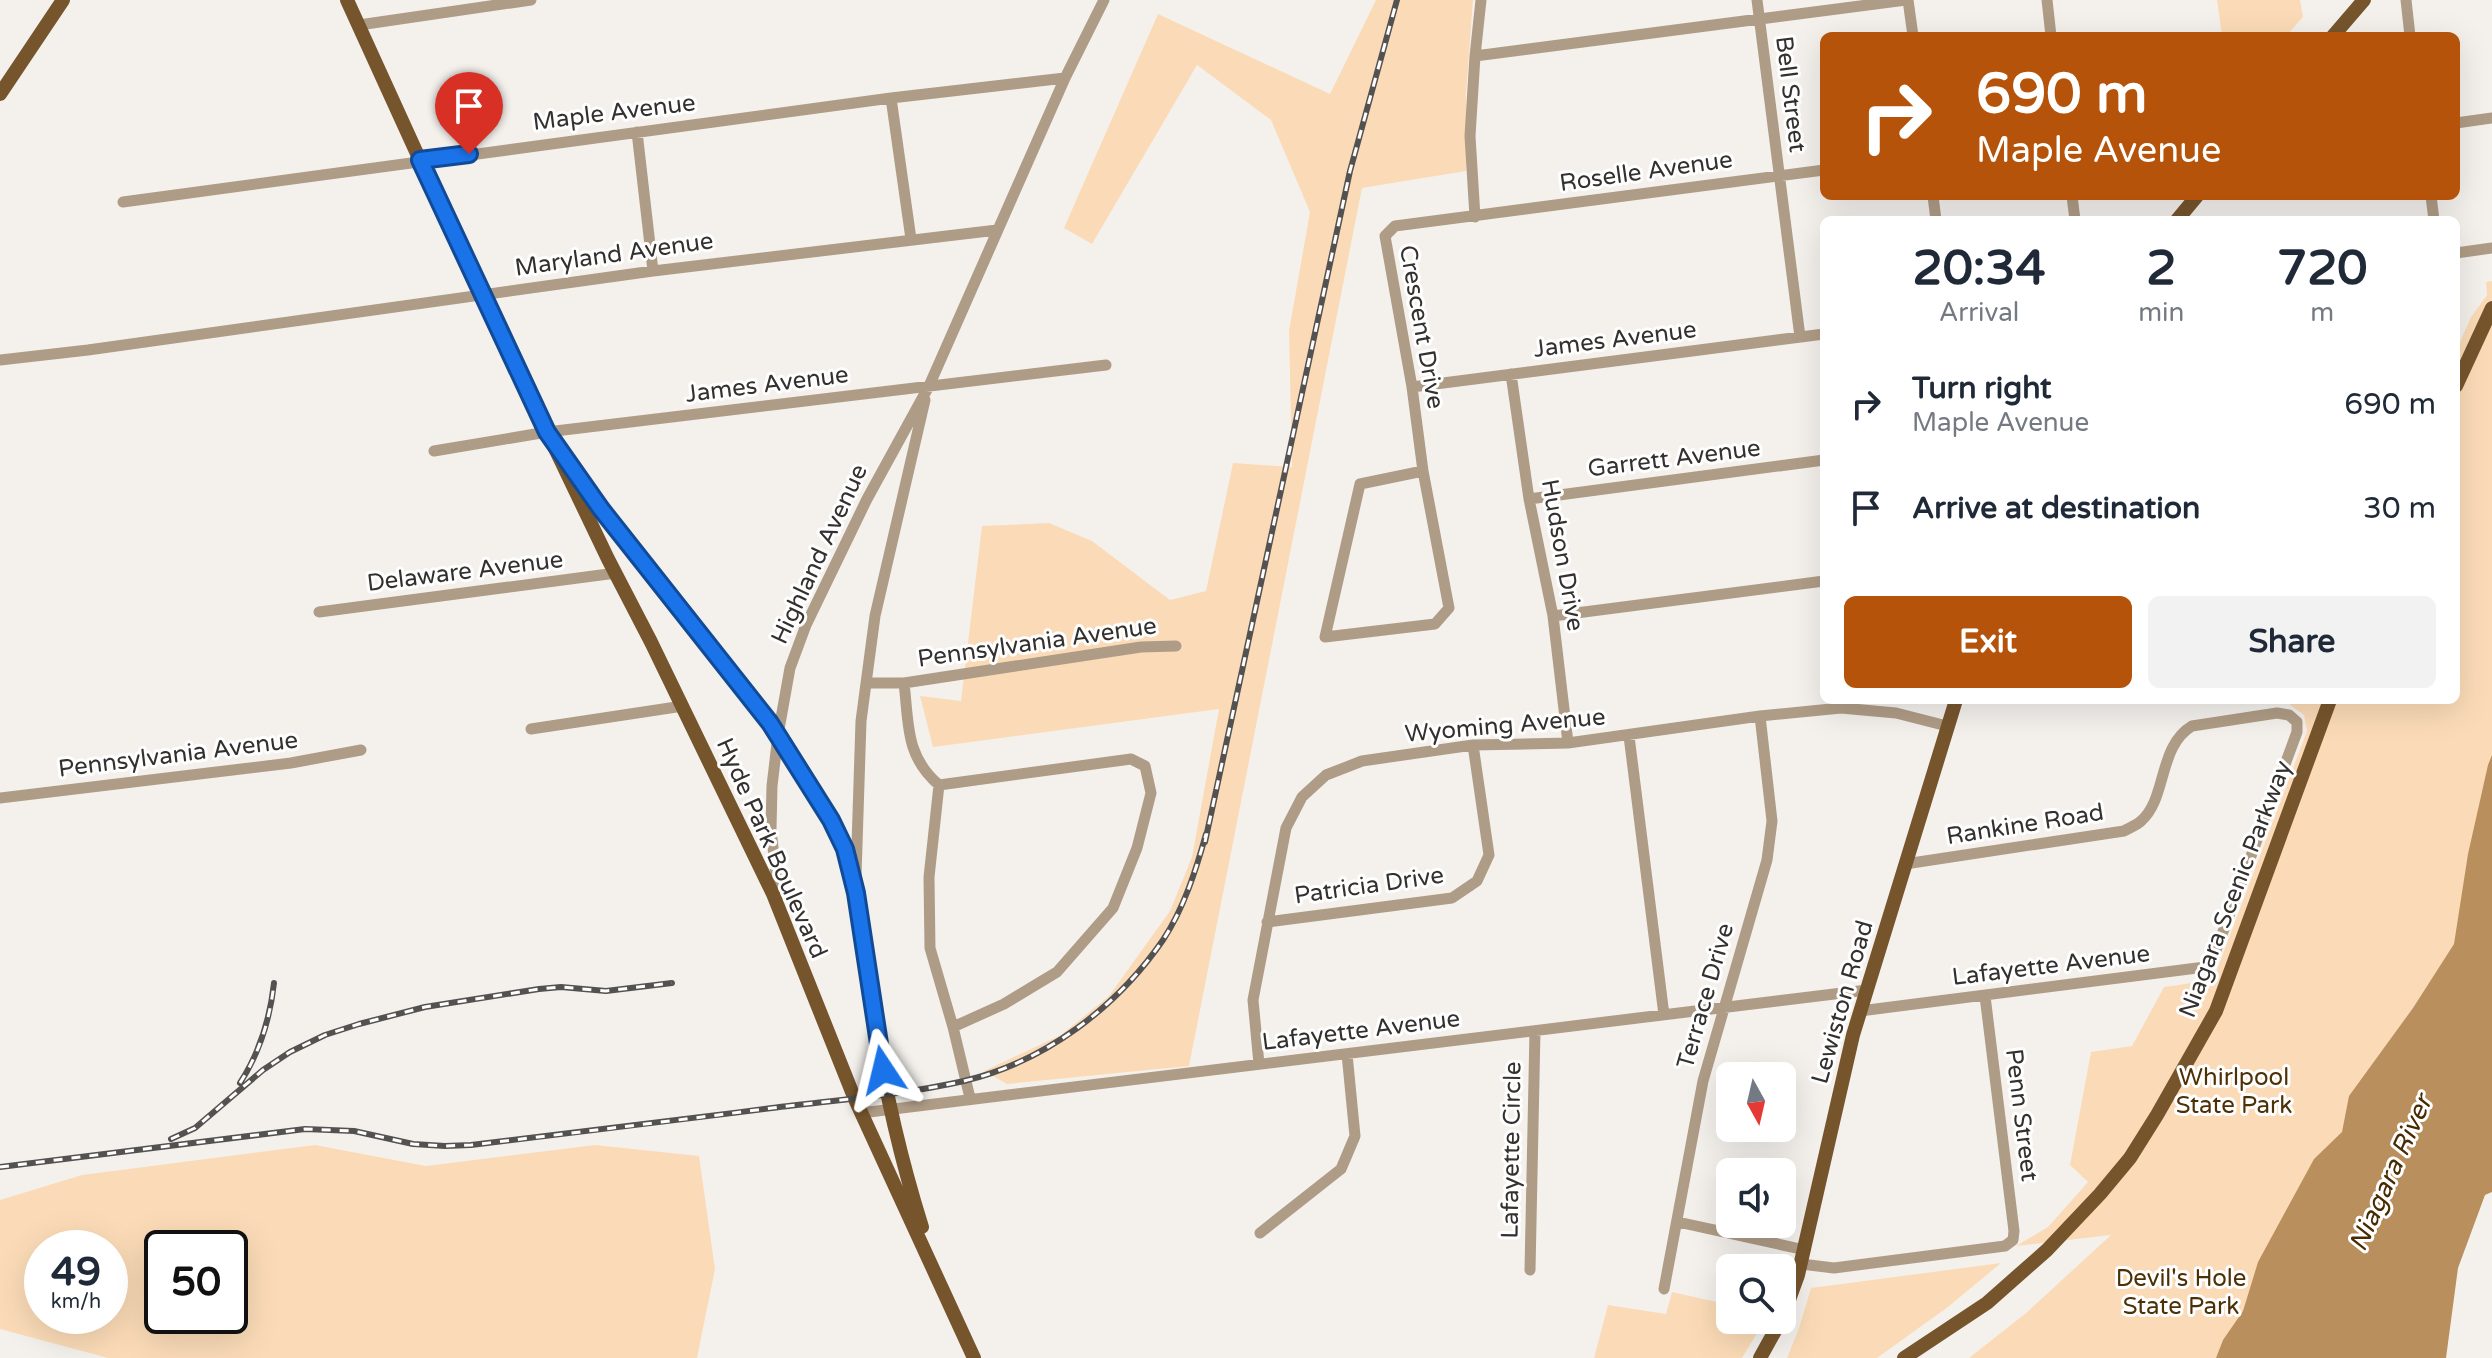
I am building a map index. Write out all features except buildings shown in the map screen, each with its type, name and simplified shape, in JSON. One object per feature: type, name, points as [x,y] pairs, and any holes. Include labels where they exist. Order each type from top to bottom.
[{"type":"main road","points":[[0,94],[63,0]]},
{"type":"main road","name":"Hyde Park Boulevard","points":[[347,0],[481,294],[773,894],[861,1113],[974,1358]]},
{"type":"main road","points":[[2336,32],[2364,0]]},
{"type":"main road","points":[[2180,216],[2194,200]]},
{"type":"main road","points":[[2460,377],[2492,308]]},
{"type":"main road","name":"Hyde Park Boulevard","points":[[547,432],[601,509],[778,735],[831,820],[845,849],[856,893],[874,1022],[891,1109],[911,1191],[941,1288]]},
{"type":"main road","name":"Lewiston Road","points":[[1796,1283],[1860,1011],[1955,704]]},
{"type":"main road","name":"Niagara Scenic Parkway","points":[[1904,1358],[1975,1312],[2028,1268],[2100,1194],[2151,1126],[2216,1011],[2329,704]]},
{"type":"main road","name":"Lewiston Road","points":[[1762,1357],[1774,1334]]},
{"type":"street","points":[[359,25],[531,0]]},
{"type":"street","name":"Highland Avenue","points":[[773,894],[776,875],[771,829],[772,786],[790,668],[806,625],[867,499],[929,386],[1065,78],[1104,0]]},
{"type":"street","points":[[1475,217],[1470,136],[1481,0]]},
{"type":"street","name":"Bell Street","points":[[1757,0],[1800,337]]},
{"type":"street","points":[[1475,56],[1907,0],[1912,32]]},
{"type":"street","points":[[2047,0],[2051,32]]},
{"type":"street","points":[[2406,0],[2410,32]]},
{"type":"street","name":"Maple Avenue","points":[[123,202],[891,98],[1065,78]]},
{"type":"street","points":[[891,98],[911,239]]},
{"type":"street","points":[[2460,122],[2492,118]]},
{"type":"street","points":[[637,132],[653,271]]},
{"type":"street","name":"Roselle Avenue","points":[[1475,217],[1820,170]]},
{"type":"street","name":"Crescent Drive","points":[[1423,471],[1360,484],[1325,637],[1435,624],[1449,608],[1385,236],[1395,226],[1475,217]]},
{"type":"street","name":"Maryland Avenue","points":[[0,360],[653,271],[997,230]]},
{"type":"street","points":[[2460,252],[2492,248]]},
{"type":"street","name":"James Avenue","points":[[1412,387],[1820,334]]},
{"type":"street","name":"James Avenue","points":[[434,451],[547,432],[1106,365]]},
{"type":"street","name":"Hudson Drive","points":[[1511,374],[1529,499],[1553,616],[1568,743]]},
{"type":"street","name":"Highland Avenue","points":[[856,893],[861,721],[878,603],[929,386]]},
{"type":"street","name":"Garrett Avenue","points":[[1529,499],[1820,461]]},
{"type":"street","name":"Delaware Avenue","points":[[319,612],[616,573]]},
{"type":"street","points":[[1553,616],[1820,582]]},
{"type":"street","name":"Pennsylvania Avenue","points":[[867,683],[904,683],[1141,647],[1176,646]]},
{"type":"street","points":[[904,683],[912,744],[918,764],[939,785]]},
{"type":"street","points":[[531,729],[683,706]]},
{"type":"street","name":"Wyoming Avenue","points":[[1259,1064],[1253,1000],[1286,828],[1302,797],[1326,775],[1362,761],[1473,745],[1568,743],[1841,708],[1896,713],[1947,726]]},
{"type":"street","name":"Rankine Road","points":[[1905,864],[2124,831],[2142,821],[2151,806],[2181,733],[2192,726],[2277,713],[2289,715],[2297,722],[2297,732],[2224,929]]},
{"type":"street","name":"Terrace Drive","points":[[1664,1289],[1699,1098],[1767,860],[1772,821],[1760,716]]},
{"type":"street","points":[[1629,736],[1664,1015]]},
{"type":"street","name":"Patricia Drive","points":[[1267,922],[1452,898],[1477,881],[1489,855],[1473,745]]},
{"type":"street","name":"Pennsylvania Avenue","points":[[0,798],[291,763],[361,750]]},
{"type":"street","points":[[939,785],[1131,759],[1145,766],[1151,793],[1137,848],[1113,908],[1057,972],[1004,1004],[953,1027]]},
{"type":"street","points":[[939,785],[929,877],[930,948],[970,1098]]},
{"type":"street","name":"Lafayette Avenue","points":[[1860,1011],[2205,967],[2213,958],[2224,929]]},
{"type":"street","name":"Lafayette Avenue","points":[[861,1113],[1867,990]]},
{"type":"street","name":"Penn Street","points":[[1803,1257],[1834,1268],[2005,1246],[2013,1240],[1985,996]]},
{"type":"street","name":"Lafayette Circle","points":[[1530,1270],[1535,1031]]},
{"type":"street","points":[[1260,1233],[1341,1169],[1355,1136],[1347,1054]]},
{"type":"street","points":[[1678,1222],[1803,1257]]},
{"type":"green space","points":[[1376,0],[1473,0],[1466,94],[1466,171],[1362,188],[1189,1066],[1007,1084],[984,1071],[1061,1035],[1109,996],[1170,911],[1192,857],[1219,709],[933,747],[920,696],[961,701],[982,526],[1049,523],[1092,541],[1170,600],[1206,591],[1233,463],[1292,467],[1289,331],[1310,212],[1271,120],[1197,65],[1092,244],[1064,228],[1158,14],[1330,94]]},
{"type":"green space","points":[[2217,0],[2300,0],[2303,17],[2290,32],[2221,32]]},
{"type":"green space","name":"Whirlpool State Park","points":[[2492,281],[2492,780],[2462,933],[2352,1103],[2337,1146],[2227,1358],[1969,1358],[2026,1313],[2111,1235],[2016,1246],[2048,1227],[2088,1182],[2070,1165],[2091,1052],[2132,1046],[2164,987],[2213,980],[2307,731],[2304,715],[2290,704],[2460,704],[2460,342],[2471,317],[2487,295],[2486,282]]},
{"type":"green space","points":[[315,1145],[426,1166],[595,1145],[699,1156],[715,1269],[697,1358],[108,1358],[0,1329],[0,1200],[82,1175]]},
{"type":"green space","points":[[2001,1263],[1948,1307],[1877,1358],[1787,1358],[1811,1288]]},
{"type":"green space","points":[[1672,1292],[1716,1302],[1716,1334],[1757,1334],[1742,1358],[1594,1358],[1608,1305],[1666,1314]]},
{"type":"water","name":"Niagara River","points":[[2492,755],[2492,1192],[2485,1195],[2458,1268],[2446,1358],[2216,1358],[2223,1340],[2243,1311],[2258,1262],[2314,1159],[2342,1132],[2349,1096],[2413,1008],[2454,944],[2468,854]]},
{"type":"railway","points":[[1205,842],[1350,171],[1397,0]]},
{"type":"railway","points":[[0,1167],[305,1129],[354,1131],[413,1144],[471,1145],[869,1097],[964,1081],[994,1072],[1050,1046],[1077,1028],[1124,988],[1145,965],[1177,915],[1206,834]]},
{"type":"railway","points":[[240,1083],[263,1035],[274,983]]},
{"type":"railway","points":[[171,1139],[195,1128],[263,1070],[290,1052],[325,1035],[359,1024],[425,1007],[539,989],[561,987],[606,991],[672,983]]},
{"type":"route","points":[[469,154],[420,160],[547,432],[601,509],[770,723],[831,820],[845,849],[856,893],[883,1070]]},
{"type":"park label","name":"Devil's Hole State Park","points":[[2181,1292]]}]
